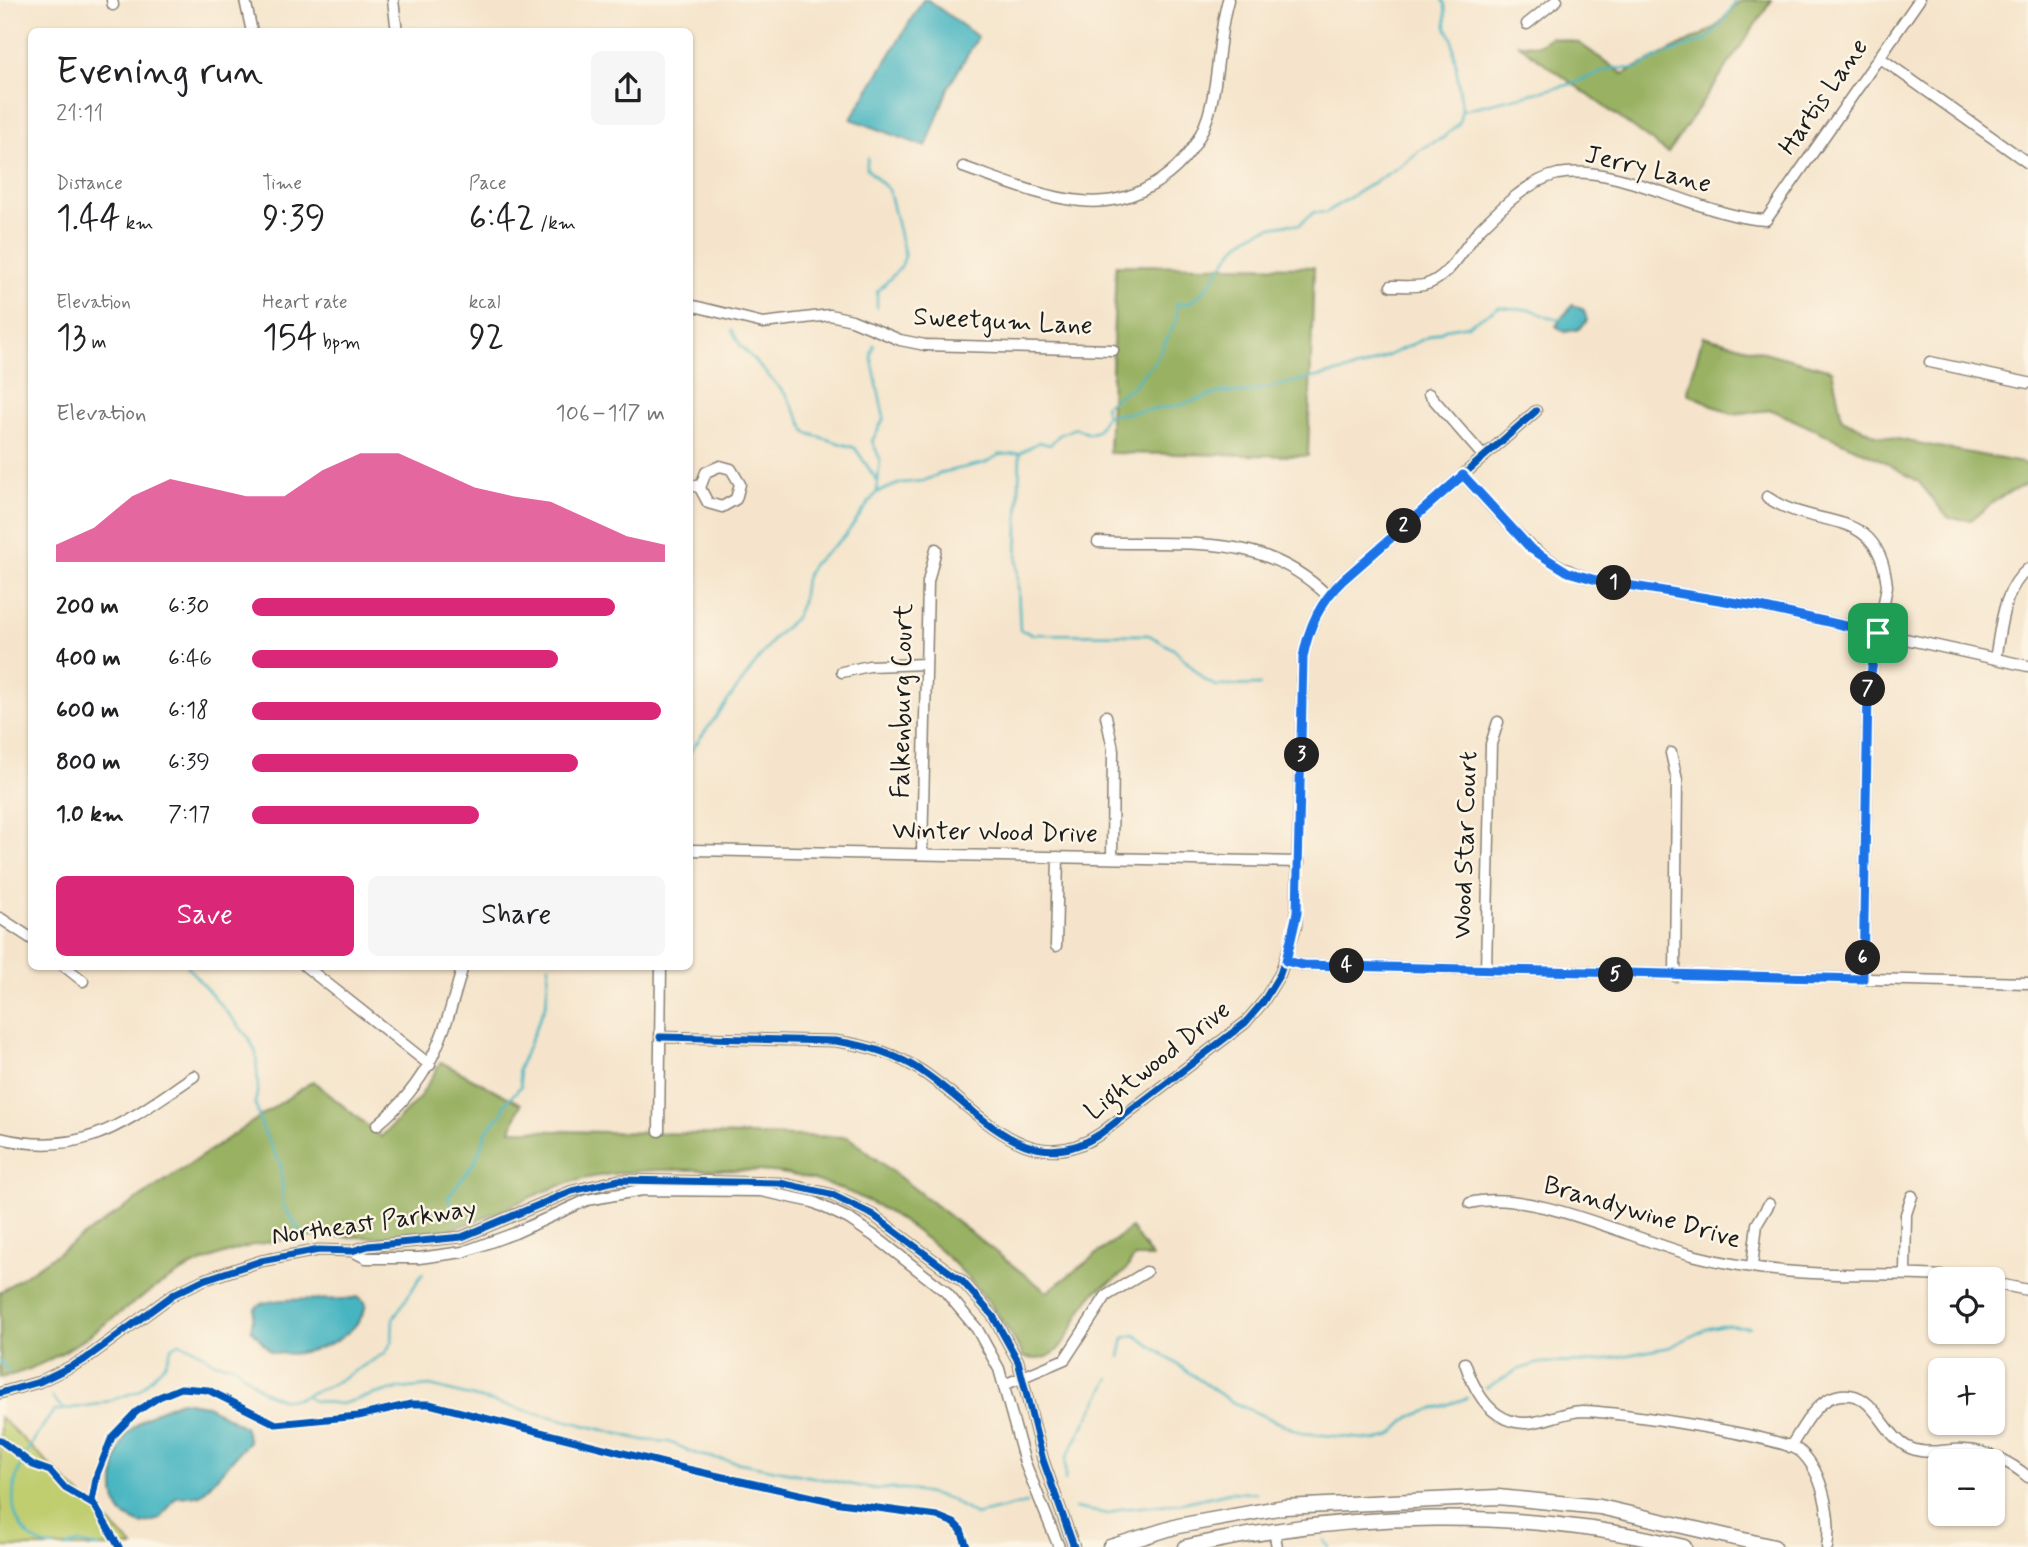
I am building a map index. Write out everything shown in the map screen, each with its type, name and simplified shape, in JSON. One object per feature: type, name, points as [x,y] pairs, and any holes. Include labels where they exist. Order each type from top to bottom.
[{"type":"main road","points":[[1110,1547],[1190,1524],[1284,1507],[1498,1497],[1600,1507],[1774,1547]]},
{"type":"main road","points":[[1186,1547],[1275,1530],[1364,1522],[1501,1519],[1566,1524],[1630,1534],[1684,1547]]},
{"type":"street","points":[[244,0],[251,28]]},
{"type":"street","points":[[393,0],[396,28]]},
{"type":"street","points":[[962,167],[1039,192],[1082,201],[1118,199],[1157,182],[1186,156],[1201,133],[1212,99],[1228,0]]},
{"type":"street","points":[[1527,24],[1557,0]]},
{"type":"street","name":"Hartis Lane","points":[[1766,220],[1919,0]]},
{"type":"street","points":[[1879,57],[2028,163]]},
{"type":"street","name":"Jerry Lane","points":[[1391,286],[1423,285],[1436,279],[1480,230],[1509,203],[1537,183],[1557,174],[1600,176],[1733,215],[1766,220]]},
{"type":"street","name":"Sweetgum Lane","points":[[693,306],[763,323],[830,315],[852,320],[900,340],[925,345],[1112,350]]},
{"type":"street","points":[[1930,362],[2028,383]]},
{"type":"street","points":[[1429,394],[1484,457]]},
{"type":"street","name":"Lightwood Drive","points":[[660,1037],[835,1041],[860,1045],[921,1071],[1011,1139],[1034,1149],[1064,1150],[1083,1144],[1100,1134],[1234,1033],[1263,1002],[1286,961],[1296,926],[1303,657],[1312,621],[1327,595],[1536,411]]},
{"type":"street","points":[[1463,475],[1531,549],[1568,572],[1596,580],[1756,606],[2028,666]]},
{"type":"street","points":[[1767,497],[1782,506],[1856,527],[1876,547],[1882,559],[1887,586],[1868,691],[1863,979]]},
{"type":"street","points":[[1098,542],[1253,550],[1285,562],[1327,595]]},
{"type":"street","name":"Falkenburg Court","points":[[922,854],[928,582],[936,549]]},
{"type":"street","points":[[1995,659],[2007,600],[2017,579],[2028,569]]},
{"type":"street","points":[[842,672],[869,666],[926,664]]},
{"type":"street","points":[[1105,716],[1113,749],[1112,858]]},
{"type":"street","name":"Wood Star Court","points":[[1486,970],[1491,744],[1498,722]]},
{"type":"street","points":[[1671,752],[1677,780],[1675,976]]},
{"type":"street","name":"Winter Wood Drive","points":[[693,850],[1299,862]]},
{"type":"street","points":[[1056,946],[1058,857]]},
{"type":"street","points":[[0,918],[28,936]]},
{"type":"street","points":[[1286,961],[1303,965],[2028,983]]},
{"type":"street","points":[[69,970],[83,981]]},
{"type":"street","points":[[310,970],[430,1065]]},
{"type":"street","points":[[377,1125],[408,1097],[430,1065],[445,1031],[462,970]]},
{"type":"street","points":[[659,1131],[661,970]]},
{"type":"street","points":[[0,1138],[46,1145],[94,1138],[123,1124],[194,1076]]},
{"type":"street","name":"Northeast Parkway","points":[[0,1393],[39,1382],[84,1360],[148,1311],[203,1280],[291,1254],[352,1251],[368,1246],[462,1237],[572,1191],[619,1180],[767,1182],[806,1187],[852,1203],[963,1282],[993,1315],[1018,1361],[1043,1460],[1074,1547]]},
{"type":"street","name":"Northeast Parkway","points":[[352,1251],[366,1258],[419,1258],[463,1252],[515,1233],[587,1200],[607,1194],[642,1190],[761,1191],[792,1196],[849,1219],[945,1291],[977,1329],[1004,1385],[1025,1462],[1059,1547]]},
{"type":"street","points":[[1905,1274],[1906,1214],[1912,1196]]},
{"type":"street","name":"Brandywine Drive","points":[[1470,1203],[1492,1201],[1545,1207],[1668,1248],[1752,1266],[1813,1273],[1928,1276]]},
{"type":"street","points":[[1752,1266],[1758,1224],[1769,1204]]},
{"type":"street","points":[[1004,1385],[1065,1359],[1106,1296],[1146,1272]]},
{"type":"street","points":[[2005,1285],[2028,1290]]},
{"type":"street","points":[[1465,1363],[1481,1398],[1504,1419],[1537,1423],[1580,1411],[1706,1427],[1790,1447],[1808,1460],[1819,1482],[1828,1528],[1827,1547]]},
{"type":"street","points":[[1790,1447],[1814,1412],[1826,1400],[1849,1396],[1874,1408],[1898,1440],[1908,1447],[1931,1452],[1965,1450],[1984,1454],[2015,1466],[2028,1477]]},
{"type":"street","points":[[1275,1530],[1277,1547]]},
{"type":"green space","points":[[1772,0],[1668,153],[1518,44],[1538,45],[1551,37],[1579,43],[1623,74],[1714,29],[1739,2]]},
{"type":"green space","points":[[1116,265],[1314,267],[1308,456],[1109,453]]},
{"type":"green space","points":[[1703,336],[1832,370],[1842,419],[1876,435],[2028,464],[2028,483],[2000,497],[1971,520],[1948,518],[1919,482],[1879,459],[1772,410],[1731,414],[1687,393]]},
{"type":"green space","points":[[441,1062],[521,1104],[511,1130],[848,1137],[1047,1292],[1131,1228],[1152,1257],[1135,1257],[1119,1277],[1094,1293],[1059,1349],[1050,1356],[1038,1359],[1024,1357],[981,1293],[955,1264],[926,1238],[860,1197],[824,1183],[777,1172],[624,1172],[575,1181],[472,1222],[436,1233],[404,1237],[295,1238],[267,1242],[224,1254],[173,1277],[53,1358],[0,1378],[0,1292],[313,1081],[381,1137],[420,1097]]},
{"type":"green space","points":[[0,1417],[134,1547],[0,1547]]},
{"type":"water","points":[[923,0],[928,0],[978,37],[949,86],[926,147],[851,119]]},
{"type":"water","points":[[1572,305],[1584,310],[1587,321],[1579,329],[1565,332],[1556,326]]},
{"type":"water","points":[[359,1297],[366,1303],[362,1316],[354,1327],[342,1337],[314,1350],[284,1354],[271,1352],[251,1329],[255,1308],[263,1304],[287,1300]]},
{"type":"water","points":[[181,1401],[206,1405],[244,1427],[249,1441],[201,1495],[176,1497],[160,1519],[141,1524],[122,1514],[117,1506],[114,1484],[120,1448],[130,1431],[141,1421]]},
{"type":"waterway","points":[[1106,416],[1105,405],[1132,387],[1156,360],[1176,321],[1177,303],[1187,304],[1199,295],[1242,241],[1272,227],[1299,225],[1314,212],[1325,213],[1400,166],[1424,147],[1443,138],[1459,123],[1462,108],[1452,38],[1446,27],[1445,4],[1442,0]]},
{"type":"waterway","points":[[1462,110],[1568,85],[1613,68],[1637,69],[1709,38],[1736,0]]},
{"type":"waterway","points":[[868,158],[866,168],[889,190],[905,256],[901,267],[877,292],[877,308]]},
{"type":"waterway","points":[[693,748],[775,637],[795,618],[802,602],[805,579],[812,565],[845,536],[876,493],[901,483],[923,481],[944,472],[985,463],[999,455],[1020,453],[1039,442],[1050,445],[1059,435],[1076,428],[1089,434],[1097,431],[1106,416],[1177,406],[1222,392],[1244,393],[1363,367],[1446,329],[1468,325],[1499,307],[1533,310],[1549,318],[1563,319]]},
{"type":"waterway","points":[[732,330],[740,345],[787,396],[807,433],[855,448],[878,482]]},
{"type":"waterway","points":[[874,345],[871,355],[884,418],[872,441],[880,459],[877,492]]},
{"type":"waterway","points":[[1020,453],[1017,563],[1020,630],[1033,634],[1149,635],[1175,650],[1205,680],[1216,686],[1260,685]]},
{"type":"waterway","points":[[190,970],[249,1038],[256,1053],[258,1088],[255,1103],[263,1130],[281,1165],[283,1205],[301,1233]]},
{"type":"waterway","points":[[456,1219],[448,1197],[475,1162],[487,1130],[503,1113],[504,1105],[521,1086],[518,1070],[546,1004],[549,970]]},
{"type":"waterway","points":[[53,1547],[37,1542],[22,1528],[14,1509],[13,1494],[28,1449],[54,1411],[99,1404],[139,1391],[165,1364],[172,1347],[179,1343],[193,1348],[214,1362],[233,1365],[264,1392],[281,1399],[296,1399],[331,1385],[385,1353],[392,1342],[393,1319],[423,1273]]},
{"type":"waterway","points":[[1486,1388],[1520,1369],[1540,1363],[1592,1362],[1670,1347],[1706,1329],[1722,1325],[1749,1327]]},
{"type":"waterway","points":[[1120,1357],[1124,1338],[1135,1335],[1230,1401],[1302,1433],[1376,1440],[1390,1436],[1410,1417],[1467,1398]]},
{"type":"waterway","points":[[0,1361],[9,1372]]},
{"type":"waterway","points":[[1065,1480],[1066,1458],[1110,1378]]},
{"type":"waterway","points":[[305,1395],[314,1401],[341,1404],[390,1390],[430,1386],[643,1440],[669,1442],[699,1455],[876,1489],[906,1489],[950,1499],[975,1515],[1026,1503]]},
{"type":"waterway","points":[[52,1397],[64,1410]]},
{"type":"waterway","points":[[1075,1508],[1108,1514],[1121,1509],[1182,1503],[1230,1492],[1256,1493]]},
{"type":"waterway","points":[[1324,1540],[1329,1547]]},
{"type":"waterway","points":[[67,1547],[78,1543],[99,1547]]},
{"type":"cycle path","points":[[660,1037],[835,1041],[857,1045],[890,1054],[910,1064],[1004,1134],[1026,1145],[1049,1150],[1074,1147],[1100,1134],[1245,1023],[1263,1002],[1280,974],[1296,926],[1303,657],[1312,625],[1322,606],[1343,580],[1536,411]]},
{"type":"cycle path","points":[[0,1393],[39,1382],[84,1360],[174,1294],[203,1280],[261,1261],[319,1250],[352,1251],[368,1246],[462,1237],[572,1191],[619,1180],[780,1183],[830,1194],[873,1215],[963,1282],[993,1316],[1018,1361],[1043,1460],[1074,1547]]},
{"type":"cycle path","points":[[119,1547],[92,1501],[97,1474],[112,1437],[136,1412],[159,1397],[181,1388],[208,1390],[276,1424],[358,1416],[411,1404],[429,1404],[687,1469],[840,1503],[937,1516],[954,1523],[961,1530],[967,1547]]},
{"type":"cycle path","points":[[0,1440],[33,1465],[50,1471],[65,1488],[92,1504]]},
{"type":"route","points":[[1463,475],[1531,549],[1568,572],[1596,580],[1783,611],[1878,633],[1868,691],[1863,979],[1616,975],[1303,965],[1286,961],[1293,940],[1297,913],[1303,657],[1312,621],[1327,595],[1463,475]]}]
